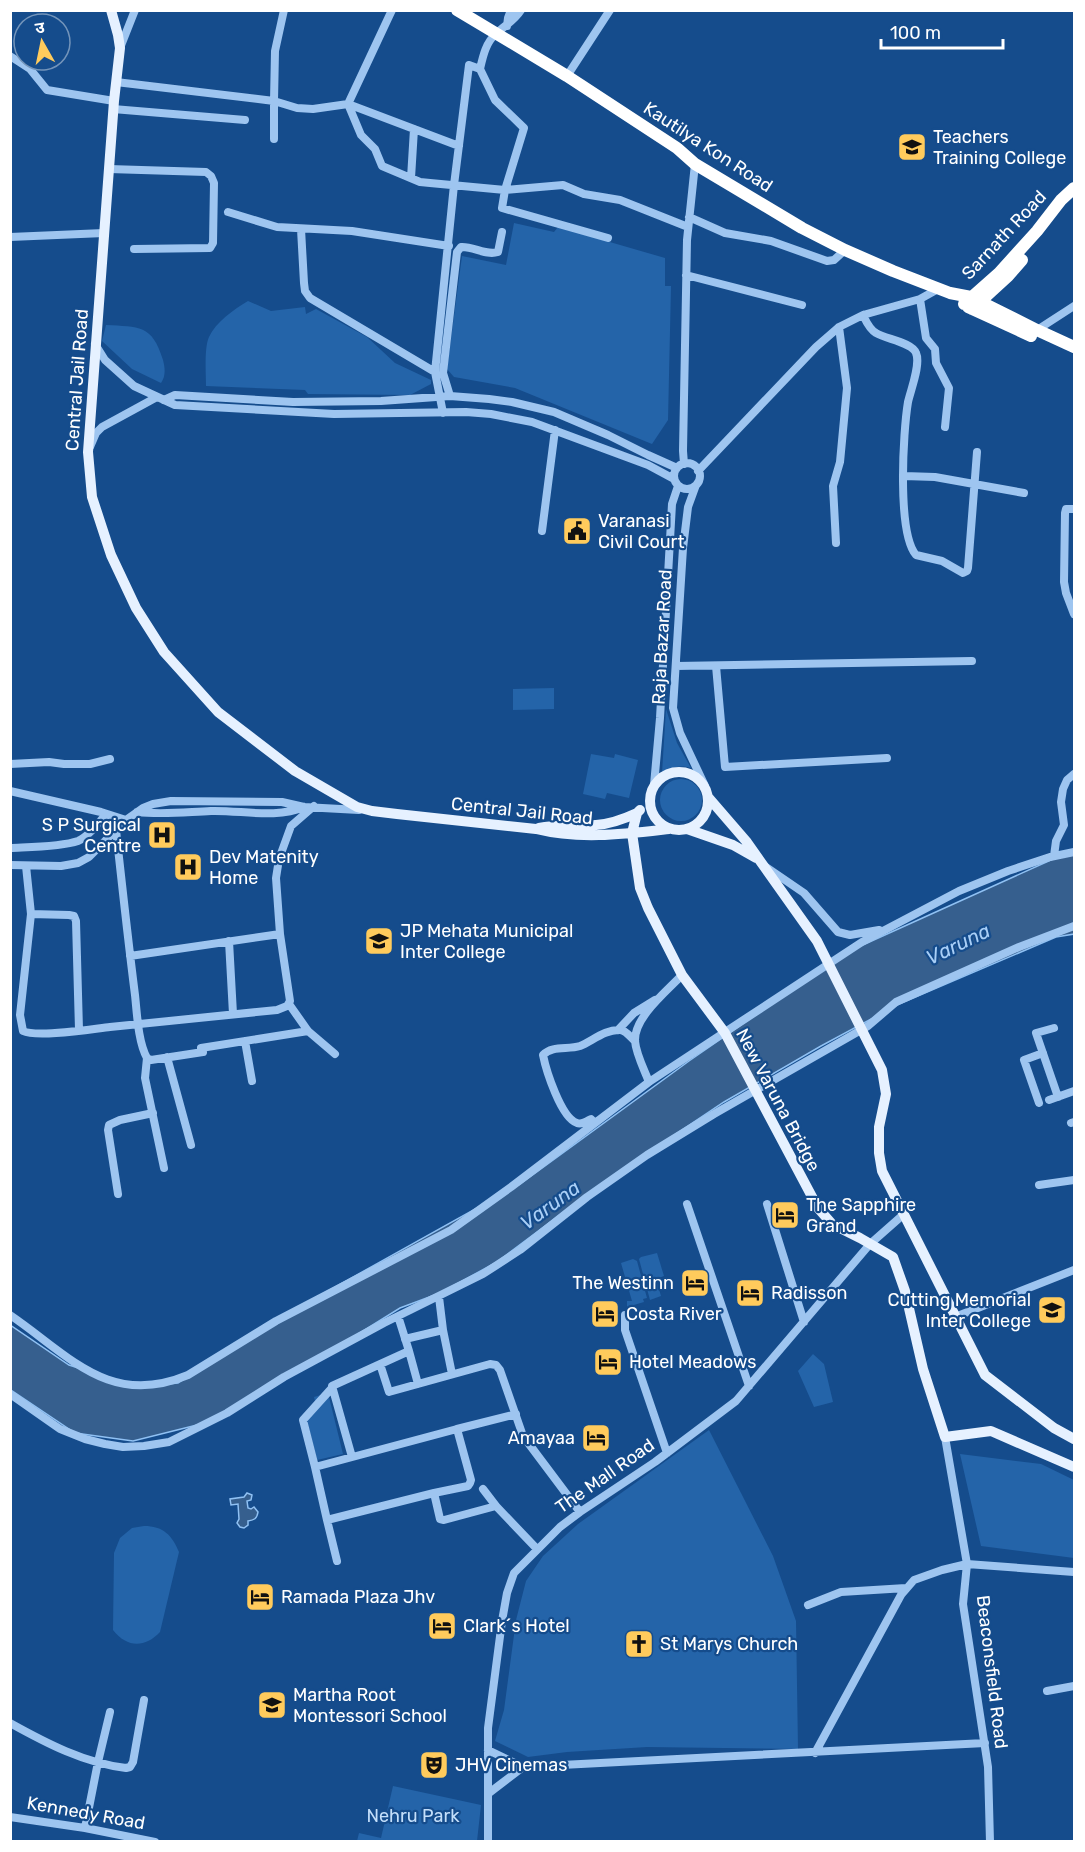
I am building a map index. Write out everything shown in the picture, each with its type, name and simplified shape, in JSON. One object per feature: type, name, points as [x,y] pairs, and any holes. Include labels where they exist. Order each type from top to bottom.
[{"type":"highway","name":"Kautilya Kon Road","points":[[457,10],[567,76],[677,148],[695,164],[802,228],[845,250],[972,303]]},
{"type":"highway","name":"Sarnath Road","points":[[972,303],[1061,200],[1073,190]]},
{"type":"highway","points":[[972,303],[1074,347]]},
{"type":"highway","points":[[972,303],[1074,356]]},
{"type":"main road","name":"Central Jail Road","points":[[111,10],[120,48],[113,105],[88,452],[92,497],[111,555],[136,608],[164,652],[218,712],[295,771],[357,807],[372,811],[536,829],[554,833],[593,835],[669,829]]},
{"type":"main road","points":[[707,792],[705,814],[698,824],[687,829],[669,829],[654,817],[650,799],[654,785],[660,779],[675,772],[692,775],[707,792],[764,864],[817,941],[882,1070],[886,1094],[879,1127],[882,1171],[955,1317],[985,1375],[1054,1428],[1074,1438]]},
{"type":"main road","points":[[536,829],[552,825],[597,825],[616,822],[637,813],[650,799]]},
{"type":"main road","points":[[632,833],[637,813]]},
{"type":"main road","points":[[687,829],[733,845],[764,864]]},
{"type":"main road","name":"New Varuna Bridge","points":[[632,833],[642,893],[648,908],[682,975],[725,1034],[818,1208],[832,1224],[893,1257],[905,1291],[923,1369],[945,1437]]},
{"type":"main road","points":[[945,1437],[991,1431],[1074,1467]]},
{"type":"street","points":[[120,48],[135,10]]},
{"type":"street","points":[[274,139],[275,51],[284,10]]},
{"type":"street","points":[[392,10],[348,104],[361,135],[375,149],[382,166],[430,183],[505,190],[563,185],[584,194],[620,201],[688,227]]},
{"type":"street","points":[[507,26],[511,10]]},
{"type":"street","points":[[521,10],[507,26],[495,34],[484,51],[480,69],[495,100],[524,128],[505,190],[502,208],[608,238]]},
{"type":"street","points":[[567,76],[610,10]]},
{"type":"street","points":[[10,56],[30,69],[47,90],[113,105],[245,120]]},
{"type":"street","points":[[443,413],[435,372],[454,185],[469,65],[480,69]]},
{"type":"street","points":[[116,82],[274,101],[297,108],[314,109],[348,104],[459,146]]},
{"type":"street","points":[[411,178],[414,129]]},
{"type":"street","points":[[654,785],[672,504],[683,451],[688,227],[695,164]]},
{"type":"street","points":[[110,169],[206,172],[214,183],[213,243],[210,248],[134,249]]},
{"type":"street","points":[[228,212],[277,227],[352,231],[448,246]]},
{"type":"street","points":[[689,217],[725,233],[771,242],[826,261],[834,260],[845,250]]},
{"type":"street","points":[[301,230],[305,291],[310,298],[435,372]]},
{"type":"street","points":[[450,396],[443,373],[457,252],[461,247],[466,246],[492,254],[498,252],[502,232]]},
{"type":"street","points":[[10,237],[104,233]]},
{"type":"street","points":[[686,275],[802,305]]},
{"type":"street","points":[[698,471],[816,347],[839,327],[863,315],[920,299],[938,289]]},
{"type":"street","points":[[920,299],[927,341],[935,349],[936,363],[949,388],[945,427]]},
{"type":"street","points":[[1037,330],[1074,306]]},
{"type":"street","points":[[863,315],[874,333],[911,347],[916,354],[917,364],[906,420],[904,476],[905,517],[913,552],[920,557],[946,563],[963,573],[968,568],[976,452]]},
{"type":"street","points":[[837,543],[833,486],[840,462],[847,388],[839,327]]},
{"type":"street","points":[[88,452],[96,433],[102,427],[160,398],[175,395],[293,402],[381,401],[450,396],[512,402],[554,412],[608,435],[648,456],[681,466],[692,465],[698,471],[699,478],[696,485],[689,489],[648,465],[532,422],[491,414],[334,414],[175,405],[160,398],[134,386],[105,360],[95,343]]},
{"type":"street","points":[[542,531],[555,430]]},
{"type":"street","points":[[904,476],[934,477],[1024,493]]},
{"type":"street","name":"Raja Bazar Road","points":[[696,485],[688,507],[683,548],[673,694],[676,721],[707,792]]},
{"type":"street","points":[[1074,509],[1066,509],[1065,513],[1064,582],[1074,614]]},
{"type":"street","points":[[676,666],[972,662]]},
{"type":"street","points":[[716,666],[725,767],[886,758]]},
{"type":"street","points":[[10,764],[49,762],[90,764],[110,759]]},
{"type":"street","points":[[1054,856],[1056,841],[1064,825],[1061,802],[1063,789],[1067,780],[1074,774]]},
{"type":"street","points":[[10,791],[126,820],[89,857],[78,863],[61,866],[10,865]]},
{"type":"street","points":[[314,806],[291,826],[279,858],[276,878],[280,934],[290,993],[289,1004],[308,1031],[335,1054]]},
{"type":"street","name":"Central Jail Road","points":[[126,820],[137,812],[153,814],[213,811],[279,812],[314,806],[372,811]]},
{"type":"street","points":[[10,848],[44,847],[80,841],[106,814]]},
{"type":"street","points":[[116,830],[138,1024],[147,1058],[145,1078],[164,1168]]},
{"type":"street","points":[[10,1315],[67,1358],[108,1380],[124,1384],[157,1384],[173,1381],[197,1370],[276,1322],[451,1230],[649,1082],[862,942],[959,891],[1008,871],[1074,852]]},
{"type":"street","points":[[764,864],[804,893],[838,932],[850,935],[885,929]]},
{"type":"street","points":[[26,866],[32,914],[20,1015],[22,1031],[37,1033],[79,1030],[277,1010],[289,1004]]},
{"type":"street","points":[[32,914],[74,916],[79,1030]]},
{"type":"street","points":[[10,1394],[60,1429],[85,1439],[123,1447],[169,1442],[227,1413],[284,1377],[398,1316],[483,1274],[647,1155],[868,1026],[896,1002],[1020,947],[1074,926]]},
{"type":"street","points":[[130,956],[280,934]]},
{"type":"street","points":[[229,941],[233,1014]]},
{"type":"street","points":[[635,1041],[639,1024],[682,975]]},
{"type":"street","points":[[618,1030],[634,1013],[662,996]]},
{"type":"street","points":[[1054,1028],[1036,1033],[1054,1099],[1074,1091]]},
{"type":"street","points":[[595,1123],[591,1119],[576,1123],[564,1112],[543,1054],[549,1050],[578,1047],[603,1034],[618,1030],[624,1031],[635,1041],[649,1082]]},
{"type":"street","points":[[147,1058],[167,1057],[308,1031]]},
{"type":"street","points":[[245,1041],[252,1081]]},
{"type":"street","points":[[1039,1103],[1024,1060],[1043,1053]]},
{"type":"street","points":[[167,1057],[191,1145]]},
{"type":"street","points":[[118,1194],[109,1125],[120,1120],[153,1113]]},
{"type":"street","points":[[1039,1185],[1074,1180]]},
{"type":"street","points":[[687,1204],[749,1386]]},
{"type":"street","points":[[767,1204],[804,1322]]},
{"type":"street","name":"The Mall Road","points":[[488,1842],[489,1712],[507,1593],[514,1573],[537,1549],[580,1512],[667,1453],[736,1401],[870,1244],[904,1215]]},
{"type":"street","points":[[955,1317],[1074,1270]]},
{"type":"street","points":[[439,1297],[443,1330],[453,1374]]},
{"type":"street","points":[[625,1315],[625,1330],[667,1453]]},
{"type":"street","points":[[398,1316],[418,1384]]},
{"type":"street","points":[[405,1339],[443,1330]]},
{"type":"street","points":[[337,1561],[303,1420],[332,1389],[333,1384],[409,1351]]},
{"type":"street","points":[[380,1364],[389,1392],[490,1364],[496,1365],[500,1370],[524,1436],[580,1512]]},
{"type":"street","points":[[332,1389],[352,1457]]},
{"type":"street","points":[[315,1467],[516,1414]]},
{"type":"street","points":[[327,1520],[468,1486],[471,1480],[457,1429]]},
{"type":"street","name":"Beaconsfield Road","points":[[945,1437],[967,1564],[963,1604],[988,1767],[990,1842]]},
{"type":"street","points":[[483,1489],[537,1549]]},
{"type":"street","points":[[434,1493],[438,1516],[444,1520],[496,1506]]},
{"type":"street","points":[[814,1753],[901,1595],[914,1580],[967,1564],[1074,1572]]},
{"type":"street","points":[[808,1605],[841,1592],[906,1588]]},
{"type":"street","points":[[1047,1691],[1074,1686]]},
{"type":"street","points":[[10,1724],[59,1749],[98,1762],[126,1768],[132,1764],[144,1700]]},
{"type":"street","points":[[85,1828],[110,1712]]},
{"type":"street","points":[[488,1750],[523,1767],[984,1743]]},
{"type":"street","points":[[489,1792],[523,1767]]},
{"type":"street","name":"Kennedy Road","points":[[10,1817],[85,1828],[155,1842]]},
{"type":"green space","points":[[514,223],[554,232],[558,227],[665,258],[665,286],[671,286],[668,420],[652,444],[515,388],[454,377],[447,369],[462,256],[506,265]]},
{"type":"green space","points":[[248,301],[271,311],[305,307],[306,314],[316,309],[367,337],[395,363],[431,380],[431,384],[410,395],[308,394],[305,390],[206,386],[206,354],[209,337],[220,321]]},
{"type":"green space","points":[[106,325],[136,327],[149,334],[159,348],[163,360],[165,372],[161,383],[132,369],[102,341]]},
{"type":"green space","points":[[554,688],[554,709],[513,710],[513,689]]},
{"type":"green space","points":[[666,709],[677,743],[691,768],[676,767],[662,773]]},
{"type":"green space","points":[[591,754],[614,758],[615,754],[638,760],[629,798],[607,793],[605,799],[583,794]]},
{"type":"green space","points":[[681,779],[696,785],[702,800],[696,815],[681,821],[666,815],[660,800],[666,785]]},
{"type":"green space","points":[[657,1253],[664,1276],[656,1279],[661,1296],[650,1300],[639,1259]]},
{"type":"green space","points":[[633,1259],[637,1261],[647,1298],[643,1299],[644,1302],[627,1307],[627,1301],[632,1301],[621,1263]]},
{"type":"green space","points":[[813,1354],[824,1364],[833,1402],[814,1407],[798,1371]]},
{"type":"green space","points":[[328,1393],[343,1454],[317,1460],[306,1416],[316,1405],[314,1397]]},
{"type":"green space","points":[[709,1430],[773,1556],[796,1621],[798,1749],[647,1747],[528,1757],[495,1741],[504,1710],[516,1620],[526,1581],[543,1556],[578,1524]]},
{"type":"green space","points":[[960,1454],[1041,1464],[1074,1480],[1074,1558],[981,1546]]},
{"type":"green space","points":[[144,1526],[162,1530],[173,1541],[179,1552],[160,1632],[148,1641],[136,1644],[124,1640],[113,1630],[114,1553],[120,1538],[132,1528]]},
{"type":"green space","name":"Nehru Park","points":[[393,1786],[481,1805],[477,1841],[357,1841],[359,1833],[381,1838]]},
{"type":"water","name":"Varuna","points":[[1074,853],[1074,934],[1056,937],[899,1004],[821,1046],[724,1102],[601,1184],[497,1262],[440,1293],[400,1308],[221,1419],[133,1441],[75,1433],[11,1390],[10,1325],[69,1365],[138,1387],[178,1383],[267,1325],[520,1184],[689,1061],[845,953],[1062,855]]},
{"type":"water","points":[[247,1493],[252,1495],[251,1500],[247,1501],[248,1508],[254,1507],[258,1512],[256,1518],[248,1521],[248,1525],[244,1528],[237,1523],[238,1504],[231,1505],[230,1499],[244,1497]]},
{"type":"place","name":"Teachers Training College","points":[[912,147]]},
{"type":"place","name":"Varanasi Civil Court","points":[[577,531]]},
{"type":"place","name":"S P Surgical Centre","points":[[162,835]]},
{"type":"place","name":"Dev Matenity Home","points":[[188,867]]},
{"type":"place","name":"JP Mehata Municipal Inter College","points":[[379,941]]},
{"type":"place","name":"The Sapphire Grand","points":[[785,1215]]},
{"type":"place","name":"The Westinn","points":[[695,1283]]},
{"type":"place","name":"Radisson","points":[[750,1293]]},
{"type":"place","name":"Cutting Memorial Inter College","points":[[1052,1310]]},
{"type":"place","name":"Costa River","points":[[605,1314]]},
{"type":"place","name":"Hotel Meadows","points":[[608,1362]]},
{"type":"place","name":"Amayaa","points":[[596,1438]]},
{"type":"place","name":"Ramada Plaza Jhv","points":[[260,1597]]},
{"type":"place","name":"Clark´s Hotel","points":[[442,1626]]},
{"type":"place","name":"St Marys Church","points":[[639,1644]]},
{"type":"place","name":"Martha Root Montessori School","points":[[272,1705]]},
{"type":"place","name":"JHV Cinemas","points":[[434,1765]]}]
